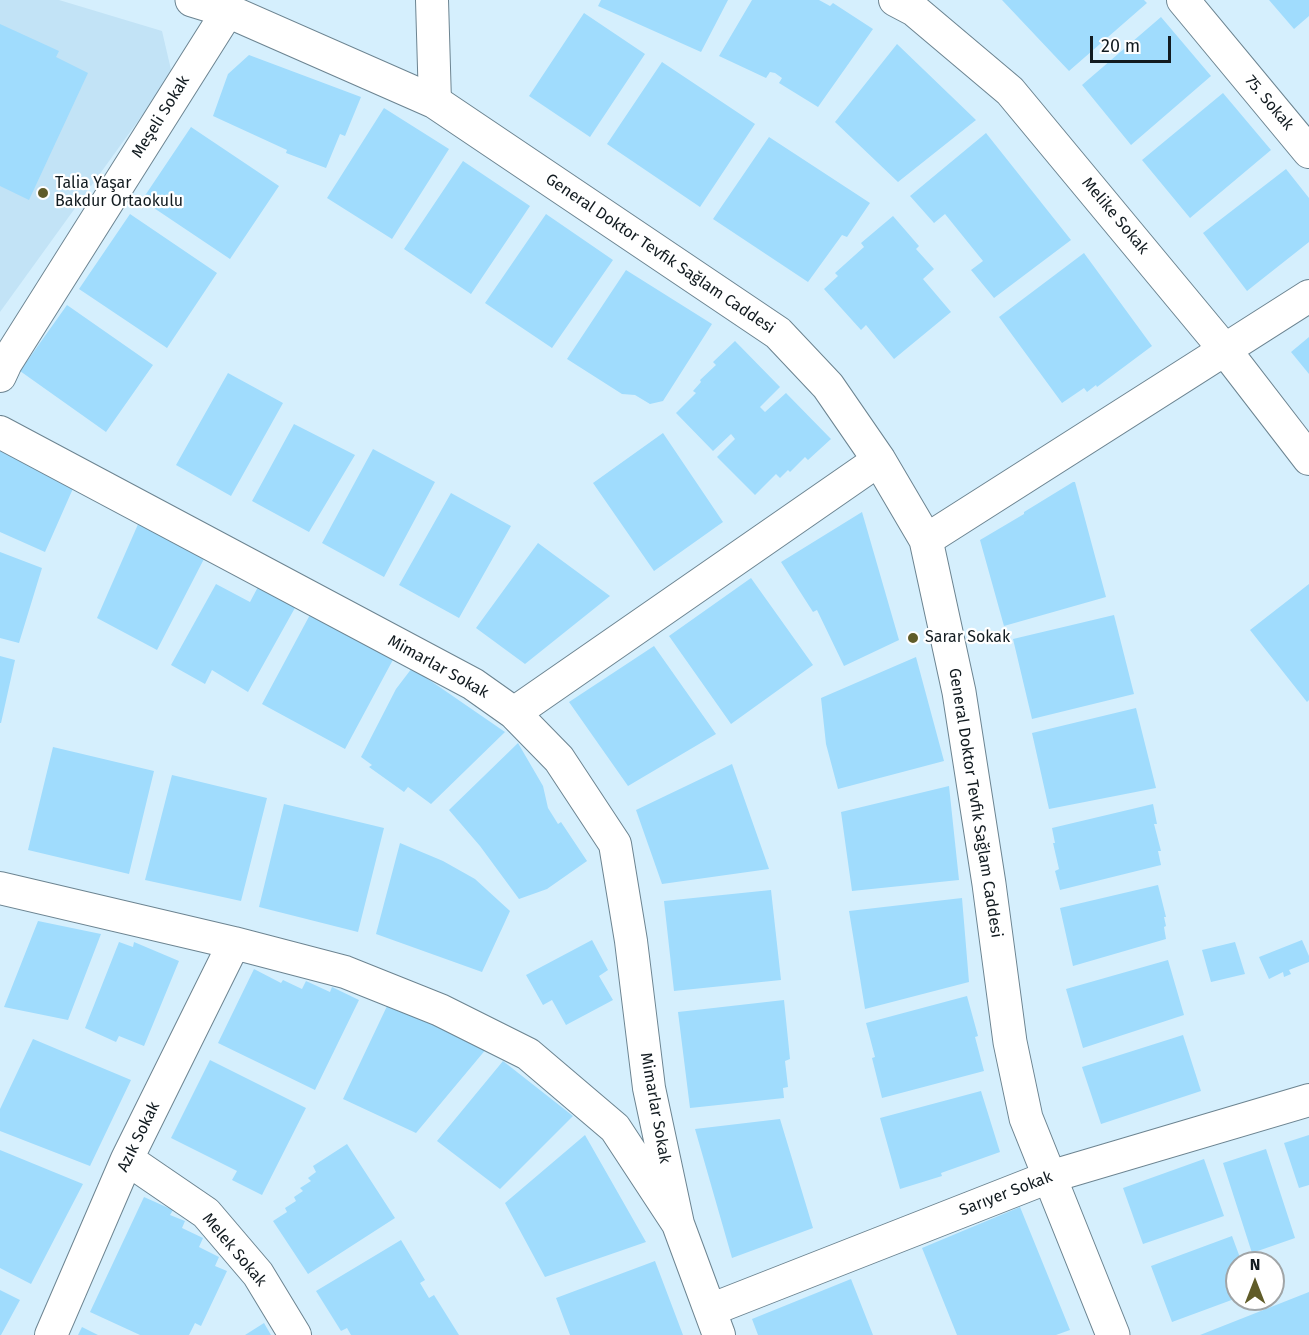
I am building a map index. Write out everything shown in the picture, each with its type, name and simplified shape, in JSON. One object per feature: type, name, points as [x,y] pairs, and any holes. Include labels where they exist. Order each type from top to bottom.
[{"type":"main road","name":"General Doktor Tevfik Sağlam Caddesi","points":[[192,0],[228,11],[435,102],[778,333],[828,386],[879,460],[926,540],[959,692],[989,884],[1010,1042],[1026,1118],[1113,1335]]},
{"type":"street","points":[[432,0],[435,102]]},
{"type":"street","name":"Melike Sokak","points":[[895,0],[914,10],[1010,91],[1225,350],[1309,459]]},
{"type":"street","name":"75. Sokak","points":[[1183,0],[1309,152]]},
{"type":"street","name":"Meşeli Sokak","points":[[0,376],[228,11]]},
{"type":"street","points":[[926,540],[1309,296]]},
{"type":"street","name":"Mimarlar Sokak","points":[[0,432],[473,684],[514,713],[559,759],[615,844],[631,941],[649,1088],[678,1224],[715,1322]]},
{"type":"street","points":[[514,713],[879,460]]},
{"type":"street","name":"Mimarlar Sokak","points":[[0,888],[234,943],[345,972],[440,1010],[528,1054],[615,1128],[678,1224]]},
{"type":"street","name":"Azık Sokak","points":[[51,1335],[128,1159],[234,943]]},
{"type":"street","name":"Sarıyer Sokak","points":[[715,1322],[1049,1177],[1309,1100]]},
{"type":"street","name":"Melek Sokak","points":[[128,1159],[206,1213],[258,1274],[295,1335]]},
{"type":"shaded area","name":"Talia Yaşar Bakdur Ortaokulu","points":[[0,0],[59,0],[162,31],[172,74],[0,312]]},
{"type":"building","points":[[601,0],[728,0],[701,52],[598,6]]},
{"type":"building","points":[[752,0],[819,0],[830,6],[833,3],[873,29],[818,107],[779,83],[782,78],[775,73],[770,72],[766,78],[719,56]]},
{"type":"building","points":[[1002,0],[1144,0],[1147,3],[1069,71]]},
{"type":"building","points":[[1269,0],[1309,0],[1309,16],[1294,29]]},
{"type":"building","points":[[584,13],[645,54],[590,137],[529,96]]},
{"type":"building","points":[[1161,17],[1211,76],[1131,145],[1082,85]]},
{"type":"building","points":[[0,24],[59,51],[56,57],[88,73],[29,200],[0,186]]},
{"type":"building","points":[[897,44],[976,120],[898,182],[835,122]]},
{"type":"building","points":[[249,55],[361,97],[345,136],[340,134],[326,168],[286,153],[287,150],[213,116],[228,74]]},
{"type":"building","points":[[662,62],[755,124],[700,207],[607,144]]},
{"type":"building","points":[[1223,93],[1271,150],[1190,218],[1142,160]]},
{"type":"building","points":[[384,108],[449,149],[392,239],[327,198]]},
{"type":"building","points":[[191,127],[279,186],[230,259],[142,200]]},
{"type":"building","points":[[986,133],[1071,240],[994,298],[971,270],[983,261],[945,214],[934,223],[910,196]]},
{"type":"building","points":[[769,137],[870,203],[847,237],[842,235],[808,282],[713,219]]},
{"type":"building","points":[[463,161],[530,206],[471,294],[404,249]]},
{"type":"building","points":[[1286,169],[1309,198],[1309,242],[1247,291],[1203,233]]},
{"type":"building","points":[[130,214],[217,273],[167,348],[79,289]]},
{"type":"building","points":[[546,214],[613,260],[552,348],[485,303]]},
{"type":"building","points":[[893,216],[919,246],[916,249],[934,269],[923,279],[951,312],[894,359],[866,325],[861,330],[824,289],[838,276],[835,273],[864,247],[861,243]]},
{"type":"building","points":[[1084,253],[1152,346],[1097,387],[1096,385],[1087,392],[1084,388],[1062,403],[999,317]]},
{"type":"building","points":[[626,270],[712,324],[663,401],[650,404],[635,395],[622,394],[567,359]]},
{"type":"building","points":[[67,305],[153,365],[106,432],[20,371]]},
{"type":"building","points":[[1309,337],[1309,374],[1291,352]]},
{"type":"building","points":[[735,341],[780,387],[760,407],[765,412],[786,393],[831,439],[808,460],[805,457],[790,472],[788,470],[780,478],[776,474],[755,495],[717,457],[735,439],[731,434],[713,451],[676,413],[696,393],[693,391],[701,382],[700,380],[716,365],[713,362]]},
{"type":"building","points":[[228,373],[283,403],[231,496],[176,465]]},
{"type":"building","points":[[294,424],[355,455],[309,532],[252,501]]},
{"type":"building","points":[[663,433],[723,522],[654,571],[593,483]]},
{"type":"building","points":[[0,446],[75,484],[45,552],[0,532]]},
{"type":"building","points":[[373,449],[435,482],[384,577],[322,543]]},
{"type":"building","points":[[1075,482],[1106,597],[1004,626],[980,540]]},
{"type":"building","points":[[451,493],[511,526],[459,618],[399,585]]},
{"type":"building","points":[[862,512],[899,640],[844,666],[817,610],[813,612],[781,562]]},
{"type":"building","points":[[139,522],[205,557],[157,650],[97,618]]},
{"type":"building","points":[[538,543],[610,596],[525,664],[476,628]]},
{"type":"building","points":[[0,552],[42,568],[19,643],[0,638]]},
{"type":"building","points":[[751,578],[813,665],[731,724],[669,636]]},
{"type":"building","points":[[216,584],[250,602],[259,585],[296,606],[248,692],[212,670],[205,684],[171,665]]},
{"type":"building","points":[[1309,584],[1309,700],[1307,702],[1250,630]]},
{"type":"building","points":[[312,611],[395,656],[345,749],[262,704]]},
{"type":"building","points":[[1114,615],[1134,694],[1032,719],[1013,639]]},
{"type":"building","points":[[654,646],[716,734],[628,786],[569,702]]},
{"type":"building","points":[[0,656],[15,660],[1,723],[0,723]]},
{"type":"building","points":[[916,657],[944,761],[838,789],[826,744],[821,698]]},
{"type":"building","points":[[412,668],[505,732],[431,804],[408,787],[404,792],[369,767],[372,765],[361,757],[396,689]]},
{"type":"building","points":[[1136,708],[1156,788],[1049,809],[1032,733]]},
{"type":"building","points":[[518,743],[543,786],[548,808],[558,824],[561,822],[587,861],[547,889],[519,899],[480,846],[449,810]]},
{"type":"building","points":[[53,747],[154,771],[129,874],[28,850]]},
{"type":"building","points":[[732,764],[769,869],[662,884],[636,810]]},
{"type":"building","points":[[172,775],[267,798],[241,901],[145,880]]},
{"type":"building","points":[[949,786],[959,880],[852,891],[841,812]]},
{"type":"building","points":[[284,804],[384,828],[358,932],[259,907]]},
{"type":"building","points":[[1153,804],[1157,824],[1154,824],[1161,851],[1158,851],[1161,865],[1060,890],[1055,871],[1059,869],[1052,828]]},
{"type":"building","points":[[400,843],[443,861],[475,879],[510,911],[482,972],[376,934]]},
{"type":"building","points":[[1158,885],[1166,917],[1164,917],[1166,926],[1164,927],[1166,939],[1073,966],[1060,908]]},
{"type":"building","points":[[771,890],[781,980],[674,991],[664,901]]},
{"type":"building","points":[[962,898],[969,982],[865,1009],[849,911]]},
{"type":"building","points":[[38,921],[101,934],[68,1020],[4,1007]]},
{"type":"building","points":[[592,940],[608,970],[599,976],[613,1000],[566,1025],[552,1000],[543,1005],[526,975]]},
{"type":"building","points":[[1302,940],[1309,956],[1309,962],[1289,970],[1291,974],[1284,977],[1283,972],[1269,979],[1259,957]]},
{"type":"building","points":[[119,942],[133,947],[134,942],[179,961],[144,1046],[119,1036],[116,1042],[85,1028]]},
{"type":"building","points":[[1235,942],[1245,974],[1211,982],[1202,950]]},
{"type":"building","points":[[1168,960],[1184,1015],[1083,1048],[1066,989]]},
{"type":"building","points":[[254,969],[281,983],[283,980],[302,989],[306,981],[330,992],[332,987],[359,1000],[315,1090],[218,1043]]},
{"type":"building","points":[[967,996],[978,1036],[975,1037],[984,1071],[882,1098],[866,1023]]},
{"type":"building","points":[[784,1000],[790,1059],[785,1061],[788,1087],[783,1088],[784,1098],[690,1108],[678,1012]]},
{"type":"building","points":[[388,1004],[487,1048],[416,1133],[343,1099]]},
{"type":"building","points":[[1183,1035],[1201,1091],[1101,1124],[1082,1067]]},
{"type":"building","points":[[33,1039],[131,1080],[90,1166],[0,1131],[0,1109]]},
{"type":"building","points":[[210,1060],[306,1108],[262,1195],[232,1180],[237,1171],[171,1138]]},
{"type":"building","points":[[503,1061],[573,1116],[500,1189],[437,1141]]},
{"type":"building","points":[[981,1091],[1000,1152],[941,1173],[942,1176],[900,1189],[880,1118]]},
{"type":"building","points":[[780,1119],[813,1228],[732,1258],[695,1129]]},
{"type":"building","points":[[585,1135],[646,1242],[545,1277],[505,1203]]},
{"type":"building","points":[[1309,1135],[1309,1185],[1299,1188],[1284,1143]]},
{"type":"building","points":[[347,1144],[395,1218],[308,1274],[273,1221],[287,1212],[285,1208],[296,1201],[294,1197],[303,1191],[300,1188],[311,1181],[308,1178],[316,1172],[313,1166]]},
{"type":"building","points":[[1266,1149],[1295,1238],[1258,1251],[1251,1251],[1223,1163]]},
{"type":"building","points":[[0,1150],[83,1184],[31,1284],[0,1268]]},
{"type":"building","points":[[1204,1159],[1224,1216],[1143,1244],[1123,1188]]},
{"type":"building","points":[[144,1197],[173,1210],[170,1215],[185,1221],[182,1228],[203,1238],[199,1247],[219,1257],[215,1266],[227,1271],[201,1326],[195,1323],[189,1335],[140,1335],[90,1312]]},
{"type":"building","points":[[1020,1207],[1070,1330],[1056,1335],[957,1335],[922,1248]]},
{"type":"building","points":[[1232,1236],[1238,1251],[1225,1251],[1225,1302],[1172,1322],[1151,1266]]},
{"type":"building","points":[[401,1240],[425,1280],[420,1283],[429,1298],[434,1295],[459,1335],[351,1335],[347,1328],[341,1331],[316,1291]]},
{"type":"building","points":[[655,1261],[683,1335],[570,1335],[556,1298]]},
{"type":"building","points":[[851,1279],[873,1335],[758,1335],[752,1319]]},
{"type":"building","points":[[0,1290],[20,1300],[1,1335],[0,1335]]},
{"type":"building","points":[[1309,1292],[1309,1335],[1200,1335],[1261,1311],[1285,1311],[1285,1301]]},
{"type":"building","points":[[264,1323],[271,1335],[245,1335]]},
{"type":"building","points":[[82,1327],[98,1335],[78,1335]]},
{"type":"place","name":"Talia Yaşar Bakdur Ortaokulu","points":[[43,193]]},
{"type":"place","name":"Sarar Sokak","points":[[913,638]]}]
